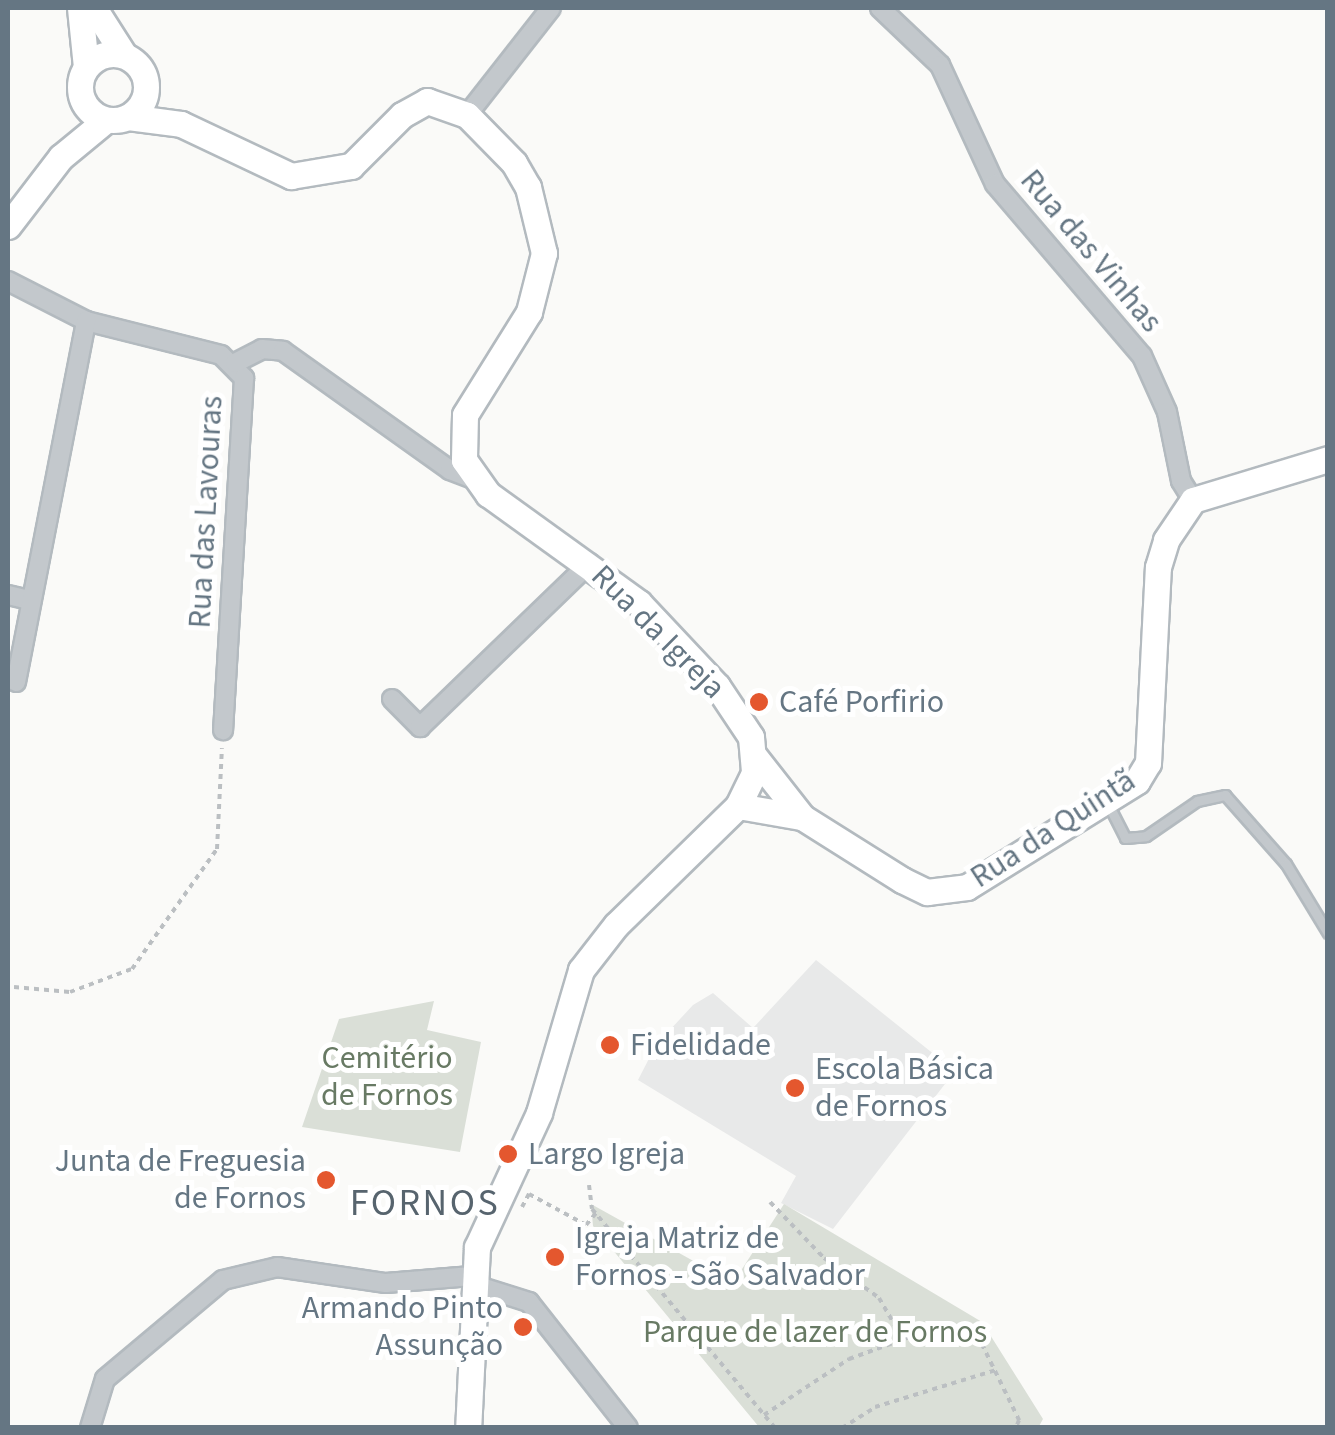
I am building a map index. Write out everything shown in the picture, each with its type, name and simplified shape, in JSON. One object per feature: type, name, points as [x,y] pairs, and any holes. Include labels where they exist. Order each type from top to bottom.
[{"type":"main road","points":[[61,157],[82,99],[86,67],[80,8]]},
{"type":"main road","points":[[94,8],[124,55],[181,124]]},
{"type":"main road","points":[[86,67],[103,55],[124,55]]},
{"type":"main road","points":[[8,226],[61,157],[144,101],[146,79]]},
{"type":"main road","points":[[82,99],[117,118],[181,124],[291,176],[323,176],[351,166],[402,115],[426,101],[468,116],[514,163],[528,187],[544,253],[529,312],[465,415],[462,450],[474,479]]},
{"type":"main road","points":[[1192,500],[1328,459]]},
{"type":"main road","name":"Rua da Igreja","points":[[474,479],[590,562],[639,604],[716,686],[746,727],[755,756]]},
{"type":"main road","name":"Rua da Quintã","points":[[755,756],[802,817],[902,880],[947,892],[967,887],[1137,781],[1148,762],[1158,567],[1166,540],[1192,500]]},
{"type":"main road","points":[[468,1428],[472,1280],[486,1218],[538,1113],[588,956],[738,806],[749,790],[755,756]]},
{"type":"main road","name":"Rua da Quintã","points":[[738,806],[802,817]]},
{"type":"street","points":[[468,116],[551,8]]},
{"type":"street","name":"Rua das Vinhas","points":[[880,8],[940,65],[995,184],[1142,356],[1167,412],[1181,481],[1192,500]]},
{"type":"street","name":"Rua das Lavouras","points":[[8,281],[86,321],[235,363],[244,378],[223,730]]},
{"type":"street","points":[[16,682],[86,321]]},
{"type":"street","points":[[235,363],[262,349],[282,352],[450,470],[474,479]]},
{"type":"street","points":[[392,699],[420,727],[590,562]]},
{"type":"street","points":[[8,595],[30,600]]},
{"type":"street","points":[[90,1428],[105,1379],[222,1280],[277,1267],[386,1283],[472,1280],[528,1302],[628,1428]]},
{"type":"lane","points":[[1107,801],[1125,838],[1146,836],[1197,801],[1225,795],[1286,864],[1328,933]]},
{"type":"path","points":[[14,986],[70,992],[132,969],[217,849],[223,730]]},
{"type":"path","points":[[588,1185],[596,1213],[775,1428]]},
{"type":"path","points":[[513,1223],[529,1194],[586,1225],[596,1213]]},
{"type":"path","points":[[770,1202],[824,1258],[879,1298],[902,1339]]},
{"type":"path","points":[[764,1415],[849,1359],[902,1339],[973,1326],[1020,1420],[1016,1428]]},
{"type":"path","points":[[842,1428],[875,1408],[996,1370]]},
{"type":"shaded area","name":"Escola Básica de Fornos","points":[[816,960],[955,1071],[833,1229],[781,1203],[796,1176],[638,1080],[656,1045],[693,1005],[713,993],[753,1028]]},
{"type":"green space","name":"Cemitério de Fornos","points":[[434,1001],[427,1030],[481,1042],[460,1152],[302,1127],[339,1019]]},
{"type":"green space","name":"Parque de lazer de Fornos","points":[[591,1204],[733,1283],[784,1204],[982,1322],[1043,1419],[1038,1428],[759,1427],[593,1226]]},
{"type":"place","name":"Café Porfirio","points":[[759,702]]},
{"type":"place","name":"Fidelidade","points":[[610,1045]]},
{"type":"place","name":"Escola Básica de Fornos","points":[[795,1088]]},
{"type":"place","name":"Largo Igreja","points":[[508,1154]]},
{"type":"place","name":"Junta de Freguesia de Fornos","points":[[326,1180]]},
{"type":"place","name":"Igreja Matriz de Fornos - São Salvador","points":[[555,1257]]},
{"type":"place","name":"Armando Pinto Assunção","points":[[523,1327]]},
{"type":"district","name":"FORNOS","points":[[425,1204]]}]
